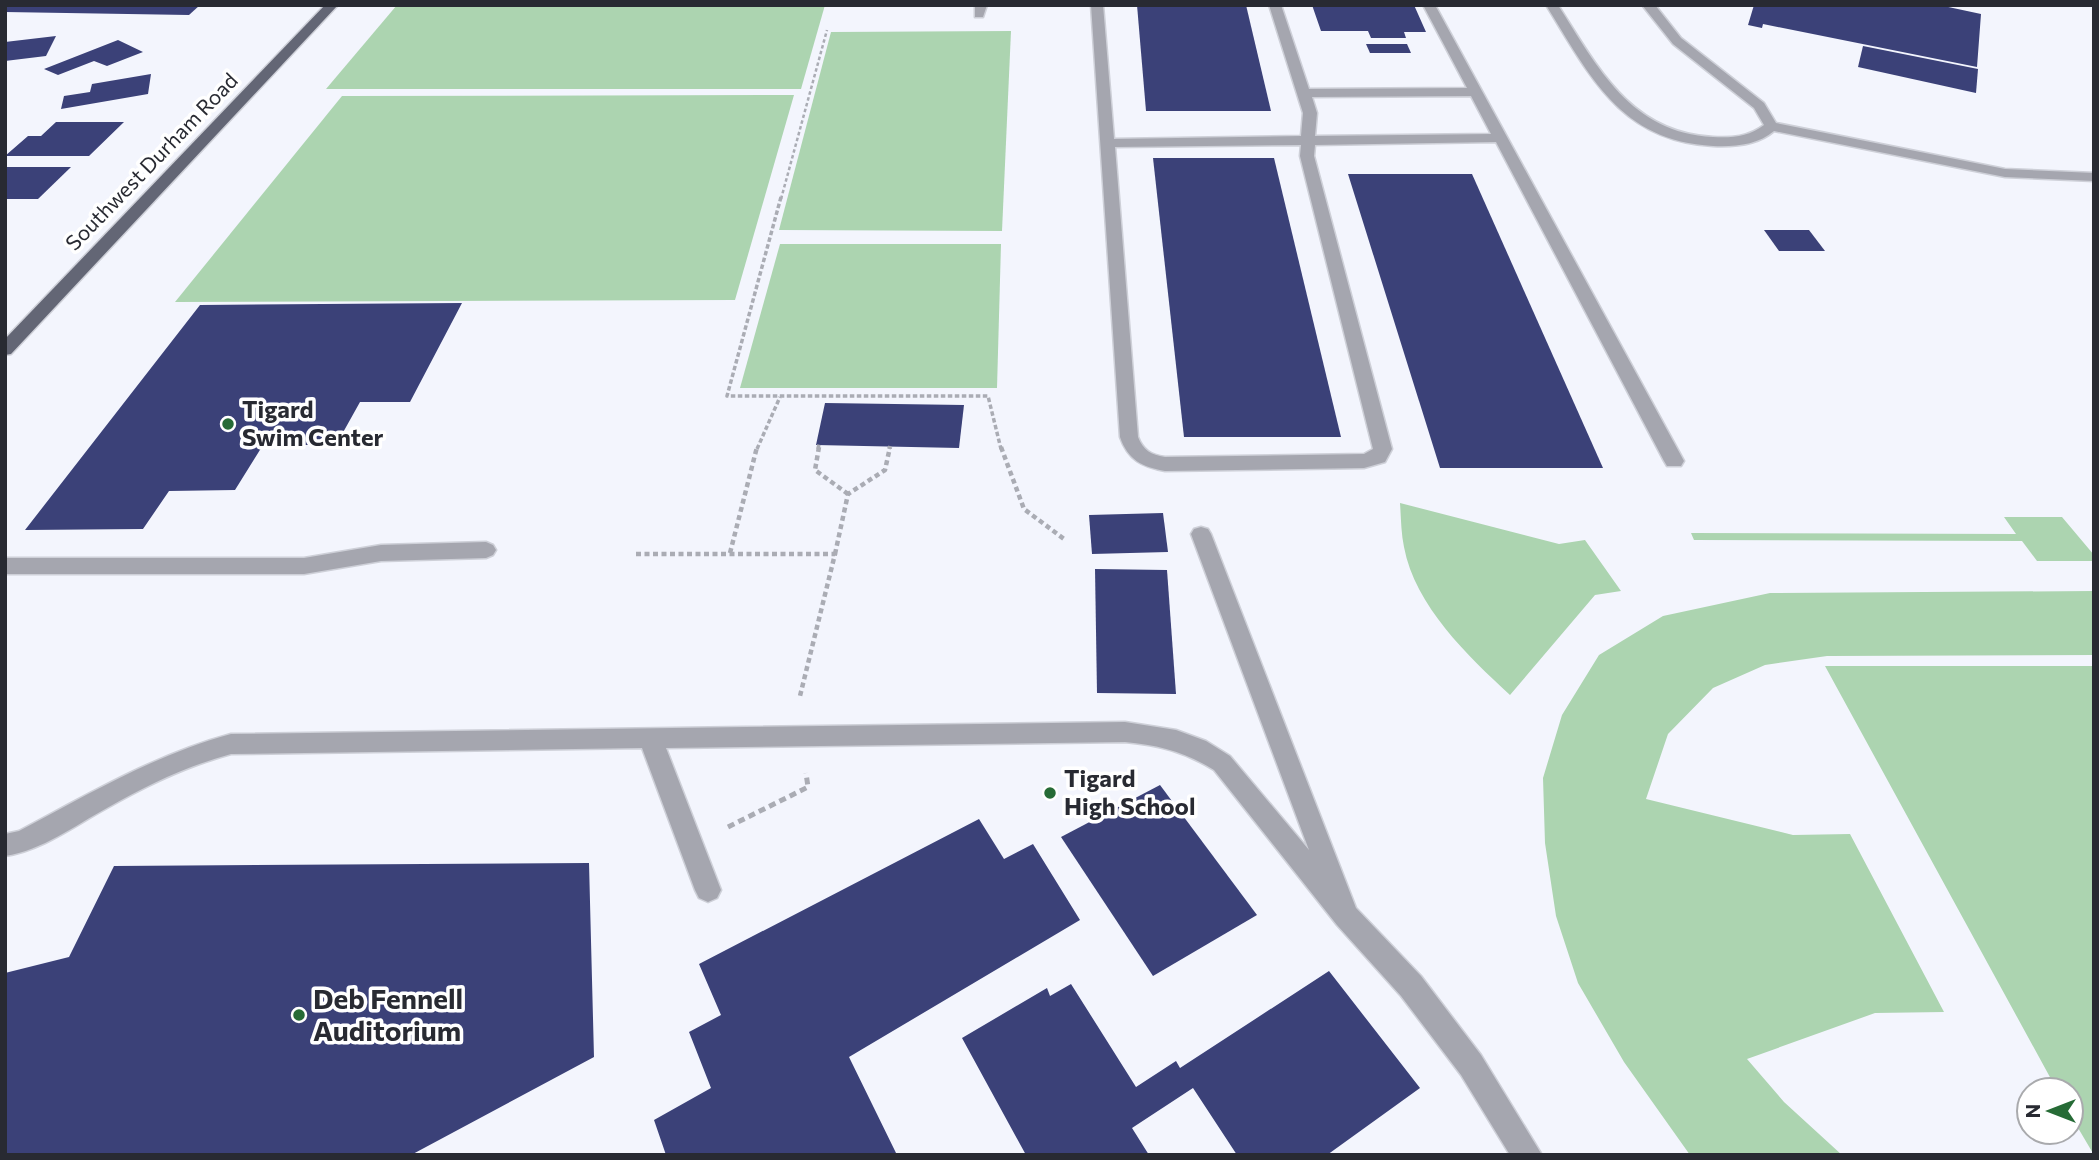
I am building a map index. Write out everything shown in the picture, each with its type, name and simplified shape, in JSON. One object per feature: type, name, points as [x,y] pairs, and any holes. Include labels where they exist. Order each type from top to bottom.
[{"type":"main road","name":"Southwest Durham Road","points":[[5,350],[332,5]]},
{"type":"lane","points":[[1097,5],[1129,437],[1133,450],[1144,461],[1165,464],[1364,461],[1378,457],[1383,449],[1307,156],[1310,113],[1275,5]]},
{"type":"lane","points":[[1429,5],[1674,461]]},
{"type":"lane","points":[[1552,5],[1614,97],[1631,114],[1653,129],[1676,139],[1707,143],[1740,141],[1764,134],[1771,126]]},
{"type":"lane","points":[[1647,5],[1677,41],[1759,106],[1771,126],[2005,173],[2094,177]]},
{"type":"lane","points":[[1303,93],[1476,92]]},
{"type":"lane","points":[[1107,143],[1500,138]]},
{"type":"lane","points":[[1201,534],[1346,916]]},
{"type":"lane","points":[[5,566],[304,566],[381,553],[486,550]]},
{"type":"lane","points":[[5,845],[23,842],[165,765],[200,751],[230,744],[1125,732],[1175,739],[1197,746],[1222,763],[1346,916],[1410,986],[1471,1065],[1527,1155]]},
{"type":"lane","points":[[650,738],[708,890]]},
{"type":"path","points":[[827,30],[727,396],[988,396],[1004,458],[1024,509],[1064,539]]},
{"type":"path","points":[[730,553],[759,440],[780,396]]},
{"type":"path","points":[[819,444],[815,470],[848,494]]},
{"type":"path","points":[[691,846],[808,787],[796,714],[848,494],[886,470],[890,446]]},
{"type":"path","points":[[636,554],[835,554]]},
{"type":"green space","points":[[397,5],[825,5],[801,89],[326,89]]},
{"type":"green space","points":[[1011,31],[1002,231],[779,230],[831,32]]},
{"type":"green space","points":[[794,95],[735,300],[175,302],[342,96]]},
{"type":"green space","points":[[780,244],[1001,244],[997,388],[740,388]]},
{"type":"green space","points":[[1400,503],[1559,544],[1585,540],[1621,591],[1595,595],[1510,695],[1461,647],[1419,590],[1404,547]]},
{"type":"green space","points":[[2004,517],[2062,517],[2094,555],[2094,561],[2037,561],[2022,541],[1694,540],[1691,533],[2016,534]]},
{"type":"green space","points":[[2094,591],[2094,655],[1827,656],[1765,665],[1713,688],[1668,734],[1646,799],[1793,835],[1850,834],[1944,1012],[1875,1013],[1747,1059],[1784,1102],[1842,1155],[1690,1155],[1624,1062],[1578,983],[1556,916],[1545,843],[1543,778],[1562,715],[1599,655],[1663,616],[1770,593]]},
{"type":"green space","points":[[1825,666],[2094,666],[2094,1155],[2085,1140],[2085,1076],[2049,1076]]},
{"type":"building","points":[[5,5],[200,5],[189,15],[5,12]]},
{"type":"building","points":[[1137,5],[1246,5],[1271,111],[1146,111]]},
{"type":"building","points":[[1312,5],[1414,5],[1426,32],[1404,32],[1406,38],[1371,38],[1368,31],[1321,31]]},
{"type":"building","points":[[1754,5],[1939,5],[1981,14],[1977,67],[1763,24],[1762,28],[1748,25]]},
{"type":"building","points":[[56,36],[46,56],[5,61],[5,42]]},
{"type":"building","points":[[118,40],[143,52],[107,66],[94,61],[58,75],[44,69]]},
{"type":"building","points":[[1366,44],[1407,44],[1411,53],[1370,53]]},
{"type":"building","points":[[1863,46],[1978,69],[1976,93],[1858,67]]},
{"type":"building","points":[[151,74],[148,94],[61,109],[64,96],[90,92],[92,84]]},
{"type":"building","points":[[56,122],[124,122],[89,156],[5,156],[28,136],[41,136]]},
{"type":"building","points":[[1153,158],[1274,158],[1341,437],[1184,437]]},
{"type":"building","points":[[6,167],[71,167],[38,199],[5,199]]},
{"type":"building","points":[[1348,174],[1472,174],[1603,468],[1440,468]]},
{"type":"building","points":[[1764,230],[1809,230],[1825,251],[1779,251]]},
{"type":"building","name":"Tigard Swim Center","points":[[462,303],[410,402],[360,402],[336,445],[263,445],[235,490],[169,491],[143,529],[25,530],[200,305]]},
{"type":"building","points":[[825,403],[964,405],[959,448],[816,445]]},
{"type":"building","points":[[1163,513],[1168,552],[1092,554],[1089,515]]},
{"type":"building","points":[[1095,569],[1167,570],[1176,694],[1097,693]]},
{"type":"building","points":[[1160,785],[1257,915],[1153,976],[1061,837]]},
{"type":"building","points":[[979,819],[1004,859],[1033,844],[1080,920],[849,1057],[897,1155],[666,1155],[654,1120],[711,1088],[689,1032],[721,1015],[699,964]]},
{"type":"building","name":"Deb Fennell Auditorium","points":[[589,863],[594,1057],[411,1155],[5,1155],[5,973],[69,957],[114,866]]},
{"type":"building","points":[[1329,971],[1420,1088],[1327,1155],[1237,1155],[1193,1088],[1132,1128],[1149,1155],[1026,1155],[962,1038],[1047,988],[1050,996],[1071,984],[1136,1087],[1176,1061],[1180,1068]]},
{"type":"place","name":"Tigard Swim Center","points":[[228,424]]},
{"type":"place","name":"Tigard High School","points":[[1050,793]]},
{"type":"place","name":"Deb Fennell Auditorium","points":[[299,1015]]}]
